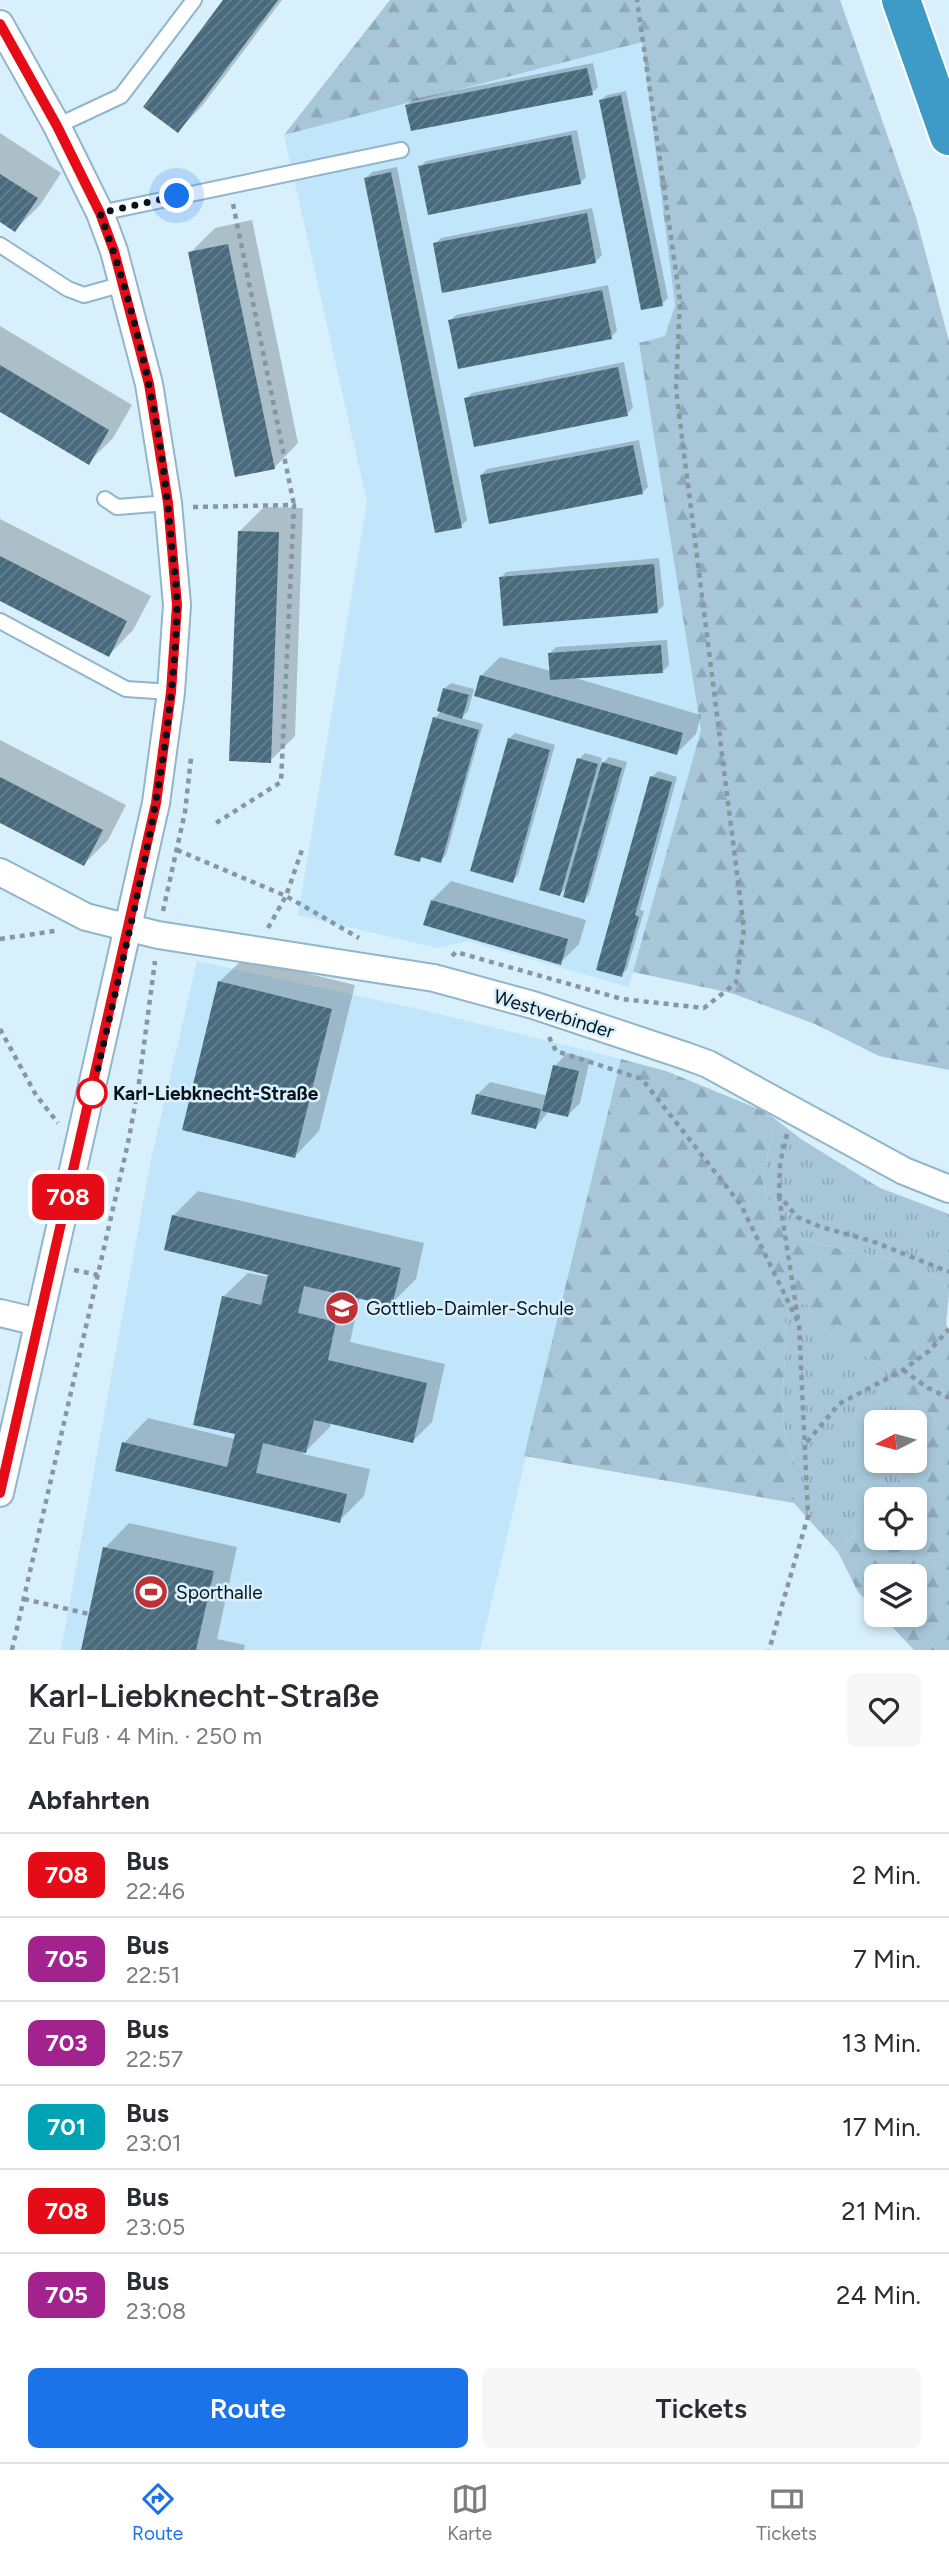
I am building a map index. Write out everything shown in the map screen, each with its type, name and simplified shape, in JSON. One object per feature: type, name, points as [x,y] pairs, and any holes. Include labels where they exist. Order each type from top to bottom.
[{"type":"highway","points":[[901,0],[949,136]]},
{"type":"street","points":[[0,24],[57,126],[100,213],[123,285],[149,384],[168,503],[177,605],[171,692],[156,803],[0,1493]]},
{"type":"street","name":"Westverbinder","points":[[0,872],[86,917],[158,935],[434,978],[533,1005],[708,1064],[904,1171],[949,1189]]},
{"type":"street","points":[[0,1312],[38,1322]]},
{"type":"lane","points":[[57,126],[121,96],[194,0]]},
{"type":"lane","points":[[100,213],[401,150]]},
{"type":"lane","points":[[0,245],[68,289],[84,295],[123,285]]},
{"type":"lane","points":[[105,499],[117,507],[168,503]]},
{"type":"lane","points":[[0,621],[126,689],[171,692]]},
{"type":"path","points":[[434,978],[456,952],[638,1003],[704,1008],[736,983],[744,929],[676,390],[680,300],[637,0]]},
{"type":"path","points":[[216,823],[281,782],[294,505],[229,186]]},
{"type":"path","points":[[168,503],[198,508],[294,505]]},
{"type":"path","points":[[264,935],[286,896],[303,846]]},
{"type":"path","points":[[177,849],[286,896],[364,941]]},
{"type":"path","points":[[12,1650],[128,1143],[138,1090],[158,935]]},
{"type":"path","points":[[533,1005],[556,1051],[642,1079],[741,1205],[799,1324]]},
{"type":"path","points":[[0,1029],[36,1095],[64,1131]]},
{"type":"path","points":[[769,1650],[808,1516],[799,1324],[779,1195],[780,1163],[795,1110]]},
{"type":"path","points":[[779,1195],[797,1217],[821,1227],[872,1241],[949,1272]]},
{"type":"path","points":[[806,1443],[839,1404],[903,1370],[929,1351],[949,1329]]},
{"type":"path","points":[[903,1370],[928,1388],[949,1398]]},
{"type":"path","points":[[24,1599],[89,1614]]},
{"type":"shaded area","points":[[642,41],[675,305],[665,336],[639,343],[702,730],[629,987],[467,941],[437,948],[298,915],[367,502],[284,135]]},
{"type":"shaded area","name":"Gottlieb-Daimler-Schule","points":[[197,961],[423,1010],[621,1059],[480,1650],[61,1650],[151,1160]]},
{"type":"green space","points":[[390,0],[840,0],[916,217],[949,341],[949,1070],[879,1056],[815,1024],[731,993],[633,972],[701,730],[639,343],[665,336],[675,305],[642,42],[284,135]]},
{"type":"green space","points":[[621,1059],[666,1071],[766,1112],[773,1131],[762,1179],[776,1224],[799,1237],[831,1247],[884,1257],[941,1279],[949,1295],[946,1324],[949,1331],[949,1650],[914,1650],[892,1627],[927,1627],[927,1564],[864,1564],[864,1598],[858,1592],[838,1552],[864,1524],[864,1550],[927,1550],[927,1487],[893,1487],[902,1474],[928,1474],[928,1433],[938,1418],[928,1410],[911,1403],[885,1367],[833,1338],[805,1302],[785,1316],[782,1402],[785,1436],[794,1460],[794,1503],[524,1456]]},
{"type":"green space","points":[[766,1112],[801,1139],[880,1188],[949,1214],[949,1295],[941,1279],[884,1257],[831,1247],[799,1237],[776,1224],[762,1179],[773,1131]]},
{"type":"green space","points":[[805,1301],[833,1338],[885,1367],[911,1403],[924,1410],[864,1410],[864,1474],[902,1474],[893,1487],[864,1487],[864,1524],[838,1552],[794,1503],[794,1460],[785,1436],[782,1402],[785,1316]]},
{"type":"green space","points":[[928,1412],[938,1418],[928,1433]]},
{"type":"building","points":[[223,0],[278,0],[178,133],[143,107]]},
{"type":"building","points":[[587,68],[593,95],[411,131],[405,105]]},
{"type":"building","points":[[621,95],[663,306],[641,310],[599,100]]},
{"type":"building","points":[[571,135],[581,184],[428,215],[418,166]]},
{"type":"building","points":[[391,172],[462,528],[435,533],[364,178]]},
{"type":"building","points":[[0,174],[38,198],[15,232],[0,222]]},
{"type":"building","points":[[587,213],[596,263],[442,293],[433,243]]},
{"type":"building","points":[[228,244],[275,469],[235,477],[188,252]]},
{"type":"building","points":[[602,290],[612,339],[458,369],[448,320]]},
{"type":"building","points":[[0,365],[109,430],[89,465],[0,412]]},
{"type":"building","points":[[618,367],[628,416],[474,447],[464,398]]},
{"type":"building","points":[[633,445],[643,494],[489,524],[480,475]]},
{"type":"building","points":[[238,531],[279,532],[271,763],[229,761]]},
{"type":"building","points":[[0,556],[127,621],[109,657],[0,601]]},
{"type":"building","points":[[654,564],[658,613],[503,626],[499,577]]},
{"type":"building","points":[[661,645],[663,673],[550,680],[548,653]]},
{"type":"building","points":[[480,675],[683,733],[677,755],[474,696]]},
{"type":"building","points":[[443,688],[469,695],[462,719],[437,711]]},
{"type":"building","points":[[433,717],[479,730],[441,863],[421,857],[420,862],[394,855]]},
{"type":"building","points":[[508,738],[550,750],[513,883],[470,871]]},
{"type":"building","points":[[577,758],[598,764],[560,896],[539,890]]},
{"type":"building","points":[[602,762],[622,768],[584,903],[563,897]]},
{"type":"building","points":[[650,776],[672,782],[635,915],[639,917],[622,977],[596,970]]},
{"type":"building","points":[[0,777],[103,830],[84,866],[0,823]]},
{"type":"building","points":[[431,900],[568,939],[561,965],[423,925]]},
{"type":"building","points":[[218,981],[332,1009],[295,1158],[182,1130]]},
{"type":"building","points":[[553,1065],[579,1071],[568,1117],[542,1111]]},
{"type":"building","points":[[476,1094],[541,1109],[536,1129],[471,1114]]},
{"type":"building","name":"Gottlieb-Daimler-Schule","points":[[172,1215],[401,1268],[392,1306],[304,1286],[298,1313],[336,1322],[328,1360],[427,1383],[413,1443],[314,1420],[306,1453],[263,1443],[256,1473],[347,1494],[340,1523],[115,1471],[122,1442],[227,1467],[235,1434],[193,1425],[222,1296],[261,1305],[268,1275],[164,1250]]},
{"type":"building","name":"Sporthalle","points":[[103,1547],[214,1571],[196,1650],[81,1650]]},
{"type":"bus line","name":"708","points":[[0,24],[57,126],[100,213],[114,251],[149,384],[168,503],[177,605],[171,692],[156,803],[0,1493]]},
{"type":"place","name":"Karl-Liebknecht-Straße","points":[[92,1093]]},
{"type":"place","name":"Gottlieb-Daimler-Schule","points":[[342,1308]]},
{"type":"place","name":"Sporthalle","points":[[151,1592]]},
{"type":"route","points":[[92,1093],[91,1099],[156,803],[171,692],[177,605],[168,503],[149,384],[114,251],[100,213],[177,196]]}]
